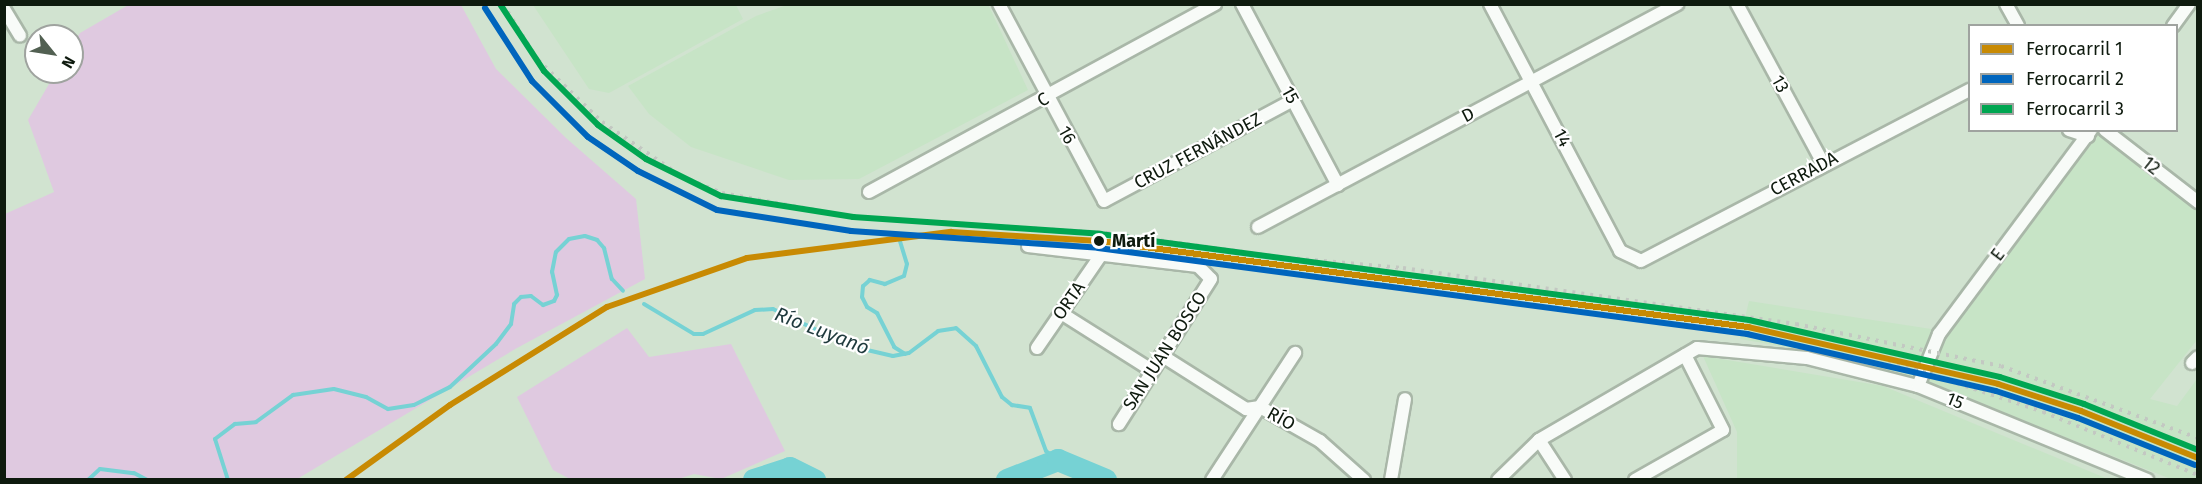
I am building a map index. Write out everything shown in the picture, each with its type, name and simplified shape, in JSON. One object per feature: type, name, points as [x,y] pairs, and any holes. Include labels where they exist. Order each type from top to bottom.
[{"type":"street","name":"16","points":[[999,4],[1046,98],[1104,201]]},
{"type":"street","name":"C","points":[[869,192],[1046,98],[1215,4]]},
{"type":"street","name":"15","points":[[1242,4],[1338,185]]},
{"type":"street","name":"14","points":[[1490,4],[1620,251],[1641,261]]},
{"type":"street","name":"D","points":[[1258,227],[1533,83],[1677,4]]},
{"type":"street","name":"13","points":[[1737,4],[1823,163]]},
{"type":"street","points":[[2006,4],[2017,24]]},
{"type":"street","points":[[2174,24],[2189,4]]},
{"type":"street","points":[[4,9],[20,36]]},
{"type":"street","name":"CERRADA","points":[[1641,261],[1823,163],[1968,91]]},
{"type":"street","name":"CRUZ FERNÁNDEZ","points":[[1104,201],[1293,100]]},
{"type":"street","name":"12","points":[[2108,132],[2198,202]]},
{"type":"street","name":"E","points":[[1918,386],[1939,334],[2090,133]]},
{"type":"street","points":[[1028,246],[1101,255]]},
{"type":"street","name":"SAN JUAN BOSCO","points":[[1101,255],[1197,266],[1211,279],[1151,370],[1119,424]]},
{"type":"street","name":"ORTA","points":[[1037,348],[1101,255]]},
{"type":"street","points":[[1060,313],[1151,370]]},
{"type":"street","name":"15","points":[[1685,355],[1696,348],[1807,358],[1918,386],[2147,480]]},
{"type":"street","points":[[1212,480],[1295,353]]},
{"type":"street","name":"RÍO","points":[[1161,355],[1246,409],[1260,407],[1320,441],[1364,480]]},
{"type":"street","points":[[1498,480],[1539,440],[1685,355],[1723,430],[1635,480]]},
{"type":"street","points":[[1391,480],[1405,399]]},
{"type":"street","points":[[1539,440],[1564,480]]},
{"type":"shaded area","points":[[130,4],[461,5],[496,69],[566,138],[636,199],[645,279],[517,348],[297,479],[5,479],[5,214],[54,192],[28,120],[49,84],[84,84],[84,31]]},
{"type":"shaded area","points":[[988,4],[1028,90],[859,179],[789,180],[691,147],[649,114],[628,86],[756,16],[787,5]]},
{"type":"shaded area","points":[[533,5],[736,5],[743,19],[609,93],[589,89]]},
{"type":"shaded area","points":[[2099,133],[2197,211],[2197,340],[2150,399],[2177,406],[2197,379],[2197,479],[2171,479],[1926,382],[1832,355],[1740,339],[1749,301],[1951,332]]},
{"type":"shaded area","points":[[627,328],[649,357],[731,344],[785,451],[721,479],[694,474],[675,480],[570,479],[553,470],[517,397]]},
{"type":"shaded area","points":[[1703,356],[1883,386],[2108,479],[1737,479],[1737,432]]},
{"type":"waterway","name":"Río Luyanó","points":[[228,480],[215,439],[235,424],[256,422],[293,395],[334,389],[366,397],[388,409],[414,405],[450,387],[496,344],[511,324],[514,304],[521,297],[531,296],[543,305],[554,301],[557,295],[552,272],[556,252],[569,239],[585,236],[597,240],[604,248],[612,279],[623,291]]},
{"type":"waterway","points":[[899,238],[907,264],[904,276],[885,284],[870,280],[863,286],[862,297],[867,307],[877,313],[894,347],[905,354]]},
{"type":"waterway","name":"Río Luyanó","points":[[644,304],[694,334],[703,334],[755,310],[773,309],[850,346],[893,356],[909,353],[938,331],[956,328],[976,346],[1002,397],[1012,405],[1030,408],[1046,451],[1058,460]]},
{"type":"waterway","name":"Río Luyanó","points":[[1007,480],[1058,460],[1106,480]]},
{"type":"waterway","points":[[754,480],[790,468],[815,480]]},
{"type":"waterway","name":"Río Luyanó","points":[[88,480],[100,469],[134,473],[147,480]]},
{"type":"railway","points":[[503,4],[538,60],[602,122],[681,176],[722,193],[854,217],[1107,233],[1279,257],[1403,268],[1796,324],[2001,366],[2198,438]]},
{"type":"railway","points":[[1748,327],[1772,329]]},
{"type":"railway","points":[[1863,352],[2043,412],[2198,475]]},
{"type":"rail line","name":"3","points":[[500,4],[544,71],[598,125],[646,159],[721,196],[853,217],[1100,234],[1749,320],[2000,377],[2084,404],[2198,450]]},
{"type":"rail line","name":"2","points":[[485,8],[532,81],[588,137],[638,171],[717,210],[851,231],[1098,248],[1747,334],[1996,391],[2078,418],[2195,465]]},
{"type":"rail line","name":"1","points":[[346,480],[450,405],[607,307],[747,258],[951,232],[1099,241],[1748,327],[1998,384],[2081,411],[2198,458]]},
{"type":"place","name":"Martí","points":[[1099,241]]}]
